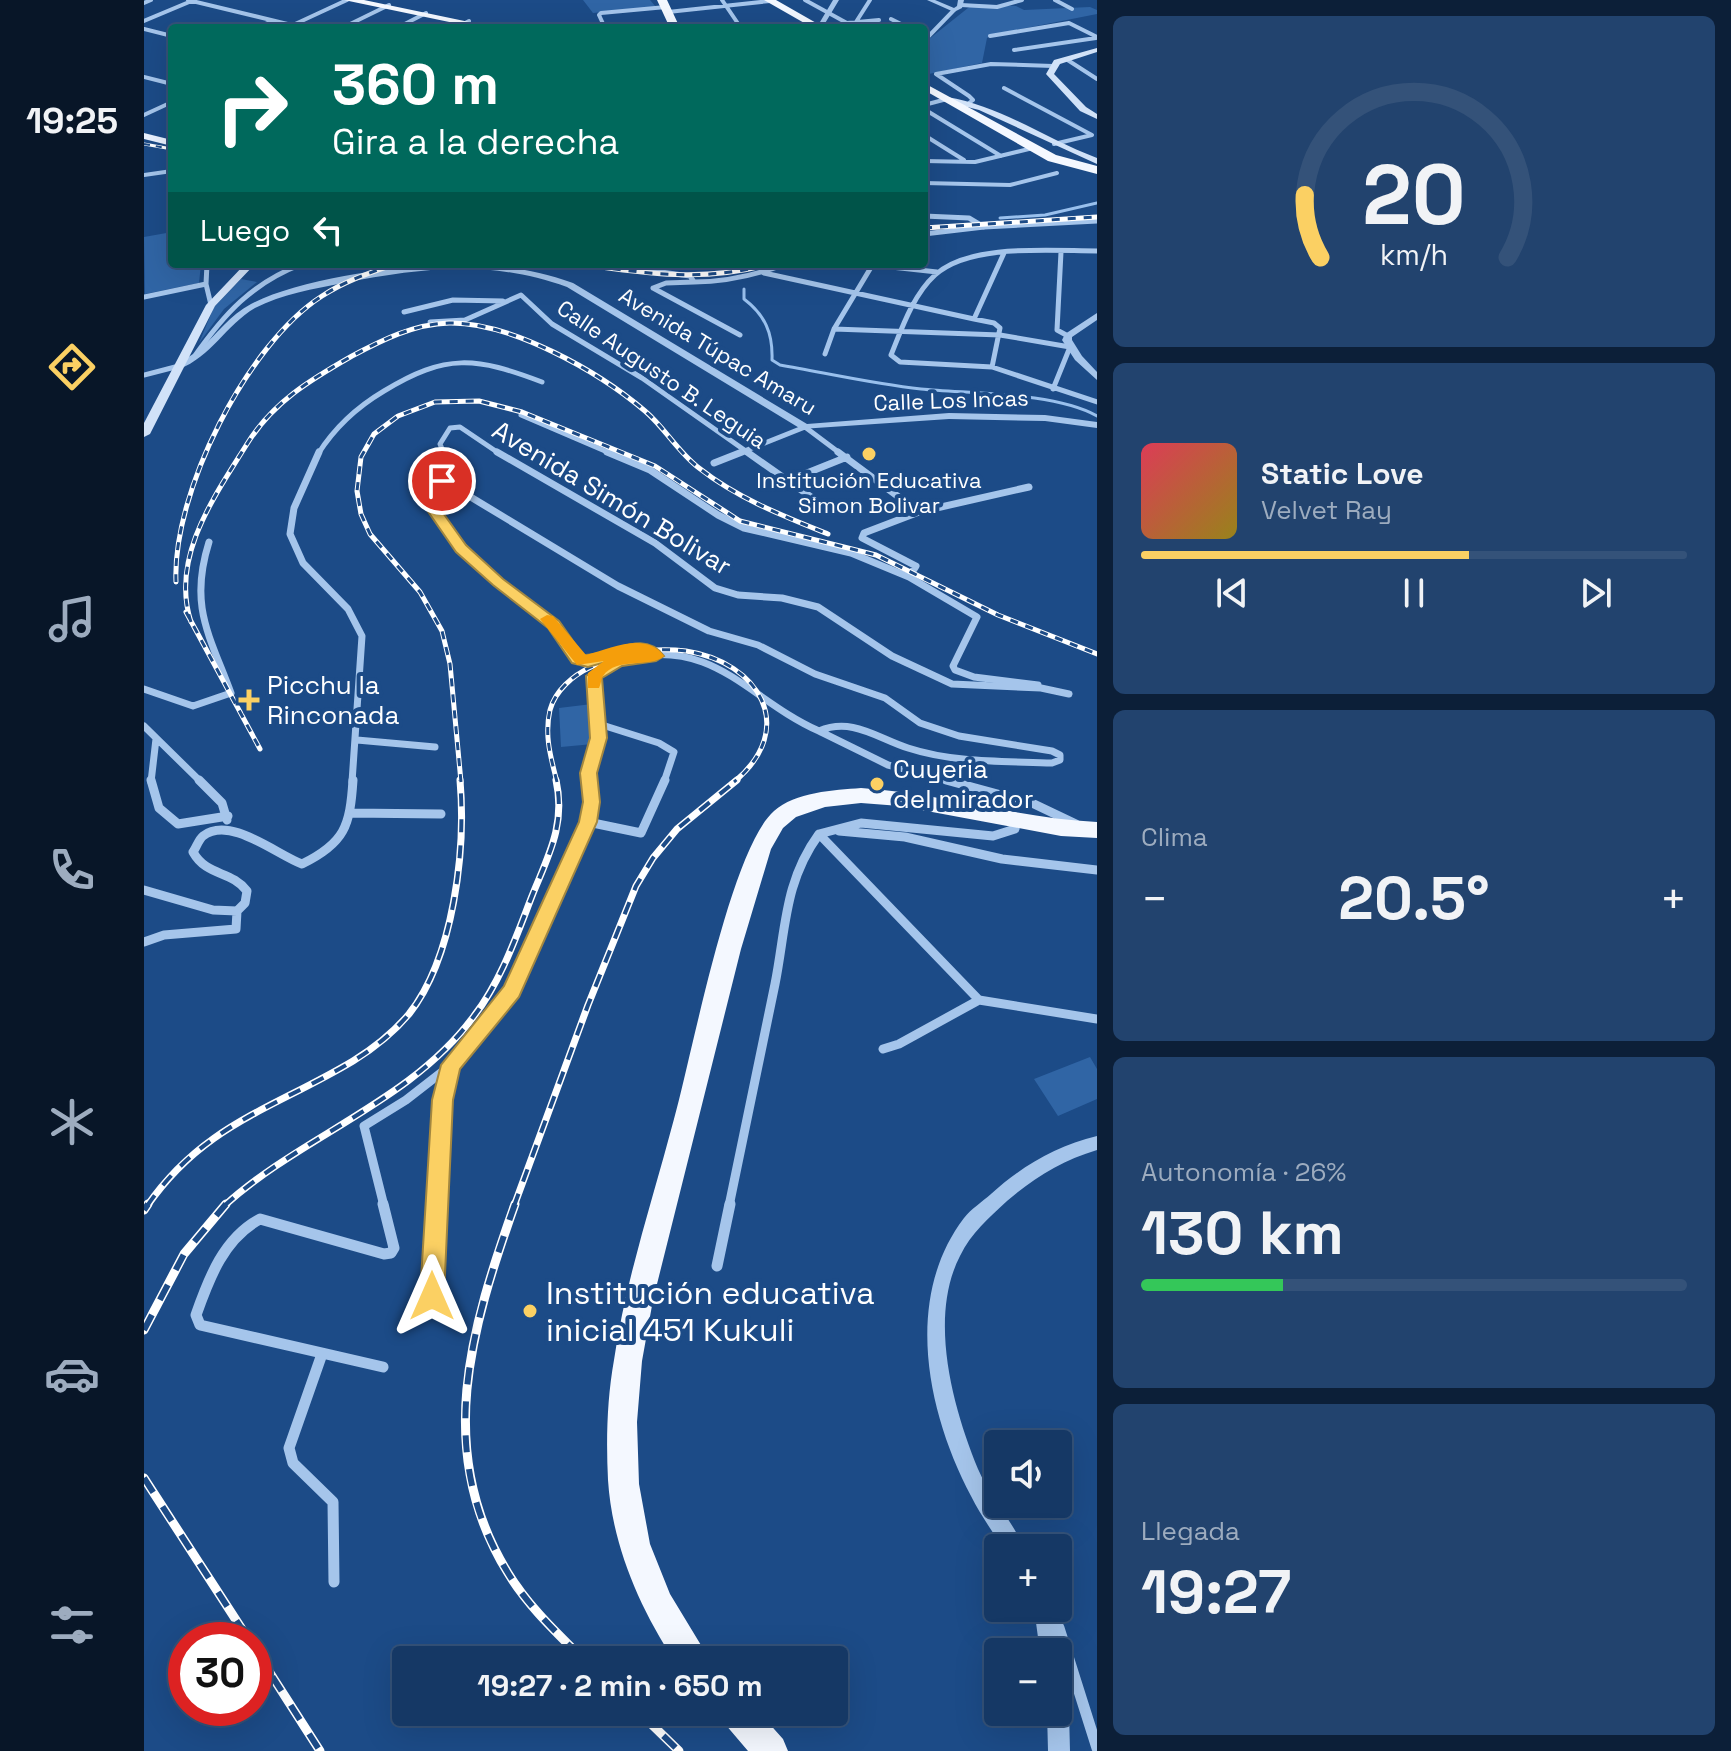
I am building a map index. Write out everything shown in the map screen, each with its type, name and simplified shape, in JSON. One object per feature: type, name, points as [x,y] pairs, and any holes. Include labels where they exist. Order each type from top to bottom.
[{"type":"highway","points":[[348,0],[387,6]]},
{"type":"highway","points":[[365,0],[466,24]]},
{"type":"highway","points":[[770,0],[813,24]]},
{"type":"highway","points":[[928,88],[1033,148],[1060,161],[1097,170]]},
{"type":"highway","points":[[684,1646],[657,1603],[637,1549],[627,1507],[621,1457],[624,1373],[631,1331],[760,849],[786,812],[810,803],[855,796],[885,797],[1016,821],[1092,830]]},
{"type":"highway","points":[[749,1726],[771,1751]]},
{"type":"main road","points":[[1097,50],[1053,66],[1052,78],[1097,117]]},
{"type":"main road","points":[[947,99],[969,103],[1097,161]]},
{"type":"main road","points":[[144,134],[168,139]]},
{"type":"main road","points":[[144,434],[211,305],[248,268]]},
{"type":"street","points":[[144,3],[151,0]]},
{"type":"street","points":[[144,21],[192,0],[288,24]]},
{"type":"street","points":[[294,24],[348,0]]},
{"type":"street","points":[[722,0],[738,24]]},
{"type":"street","points":[[603,24],[601,13],[666,6],[726,8],[770,0]]},
{"type":"street","points":[[805,0],[847,23],[879,20]]},
{"type":"street","points":[[822,24],[836,0]]},
{"type":"street","points":[[856,22],[870,0]]},
{"type":"street","points":[[930,0],[954,10]]},
{"type":"street","points":[[928,36],[961,2],[977,0]]},
{"type":"street","points":[[961,2],[997,7],[1022,0]]},
{"type":"street","points":[[1055,0],[1072,9]]},
{"type":"street","points":[[350,24],[387,6]]},
{"type":"street","points":[[405,24],[424,14]]},
{"type":"street","points":[[891,19],[901,24]]},
{"type":"street","points":[[264,24],[273,20]]},
{"type":"street","points":[[990,36],[1069,23],[1097,37]]},
{"type":"street","points":[[144,29],[168,35]]},
{"type":"street","points":[[1014,50],[1097,37]]},
{"type":"street","points":[[1066,59],[1097,79]]},
{"type":"street","points":[[969,103],[973,100],[969,96],[936,74],[991,64],[1053,66]]},
{"type":"street","points":[[144,77],[168,82]]},
{"type":"street","points":[[1004,88],[1092,135],[1054,144]]},
{"type":"street","points":[[928,106],[947,99]]},
{"type":"street","points":[[144,115],[168,104]]},
{"type":"street","points":[[928,110],[1001,156]]},
{"type":"street","points":[[928,138],[967,162]]},
{"type":"street","points":[[928,161],[967,162],[1033,148]]},
{"type":"street","points":[[144,175],[168,172]]},
{"type":"street","points":[[928,183],[1010,185],[1057,173]]},
{"type":"street","points":[[928,216],[969,218],[984,227]]},
{"type":"street","points":[[928,234],[1097,221]]},
{"type":"street","points":[[1097,251],[975,255],[937,272],[913,306],[891,355],[895,360],[992,367],[1097,402]]},
{"type":"street","points":[[1061,252],[1057,330],[1068,336]]},
{"type":"street","points":[[974,319],[1004,253]]},
{"type":"street","points":[[207,268],[206,284],[211,305]]},
{"type":"street","points":[[191,361],[233,304],[259,283],[293,268]]},
{"type":"street","name":"Avenida Túpac Amaru","points":[[179,366],[212,345],[235,316],[273,297],[415,268]]},
{"type":"street","name":"Avenida Túpac Amaru","points":[[515,268],[570,285],[805,427],[915,509]]},
{"type":"street","points":[[632,268],[690,276],[694,282]]},
{"type":"street","points":[[740,335],[653,288],[666,283],[729,281],[776,268]]},
{"type":"street","points":[[825,354],[834,329],[871,268]]},
{"type":"street","points":[[905,268],[937,272]]},
{"type":"street","points":[[764,273],[999,325],[1000,335],[992,367]]},
{"type":"street","points":[[144,297],[206,284]]},
{"type":"street","name":"Calle Augusto B. Leguia","points":[[504,302],[521,295],[552,324],[642,378],[824,506]]},
{"type":"street","points":[[404,312],[427,304],[469,298],[504,302]]},
{"type":"street","points":[[430,322],[465,320],[504,302]]},
{"type":"street","points":[[1068,336],[1097,316]]},
{"type":"street","points":[[834,329],[1000,335],[1070,347]]},
{"type":"street","points":[[1068,336],[1070,347],[1097,377]]},
{"type":"street","points":[[1053,389],[1070,347]]},
{"type":"street","points":[[144,942],[164,935],[236,929],[237,911],[245,903],[247,891],[240,882],[201,866],[193,852],[203,836],[226,829],[254,838],[302,864],[319,858],[334,844],[351,813],[363,646],[360,626],[345,606],[310,572],[293,546],[289,532],[307,474],[325,440],[341,420],[365,402],[421,369],[459,362],[481,362],[542,382]]},
{"type":"street","points":[[144,375],[179,366]]},
{"type":"street","points":[[521,415],[650,470],[718,515],[744,528],[851,553],[909,577],[977,617],[953,666],[955,670],[974,677],[1031,683],[1041,688]]},
{"type":"street","name":"Calle Los Incas","points":[[805,427],[949,416],[1045,418],[1097,425]]},
{"type":"street","name":"Avenida Simón Bolivar","points":[[446,457],[440,444],[450,428],[460,427],[508,459],[655,543],[715,588],[738,595],[782,598],[818,607],[892,656],[952,684],[1041,688],[1069,694]]},
{"type":"street","points":[[714,463],[805,427]]},
{"type":"street","points":[[446,457],[458,484],[469,496],[618,586],[709,631],[758,645],[815,674],[885,698],[920,723],[959,736],[1052,751],[1060,755],[1060,760],[1052,763],[939,755],[910,749],[858,726],[832,723],[819,731]]},
{"type":"street","points":[[446,457],[442,491],[434,510],[461,548],[498,582],[554,624],[578,659],[588,661],[639,647],[648,648],[656,656]]},
{"type":"street","points":[[787,481],[847,457]]},
{"type":"street","points":[[442,491],[458,484]]},
{"type":"street","points":[[909,577],[916,566],[862,538],[864,533],[915,509],[1029,487]]},
{"type":"street","points":[[144,689],[193,706],[231,693],[199,606],[201,567],[209,542]]},
{"type":"street","points":[[383,1367],[200,1325],[196,1315],[213,1269],[248,1224],[260,1219],[384,1254],[391,1253],[394,1248],[364,1126],[406,1100],[451,1065],[512,991],[588,822],[591,802],[588,773],[598,742],[599,724],[593,682],[596,673],[618,661],[656,656],[697,660],[716,666],[758,692],[789,718],[895,768],[1010,797],[1056,812],[1092,830]]},
{"type":"street","points":[[588,822],[641,833],[660,794],[674,752],[659,743],[599,724]]},
{"type":"street","points":[[144,726],[222,803],[228,816],[226,829]]},
{"type":"street","points":[[156,739],[145,785],[151,803],[178,824],[228,816]]},
{"type":"street","points":[[357,740],[435,747]]},
{"type":"street","points":[[351,813],[441,814]]},
{"type":"street","points":[[717,1266],[777,975],[785,915],[798,867],[819,834],[861,823],[993,836],[1009,834],[1015,829],[1016,821]]},
{"type":"street","points":[[835,830],[905,837],[1002,859],[1097,870]]},
{"type":"street","points":[[819,834],[979,1000],[1097,1019]]},
{"type":"street","points":[[144,890],[213,910],[237,911]]},
{"type":"street","points":[[883,1049],[899,1044],[979,1000]]},
{"type":"street","points":[[432,1296],[443,1100],[451,1065]]},
{"type":"street","points":[[1006,1534],[974,1482],[938,1378],[940,1296],[948,1263],[970,1223],[1020,1178],[1065,1154],[1097,1143]]},
{"type":"street","points":[[322,1354],[289,1448],[293,1463],[333,1502],[334,1582]]},
{"type":"street","points":[[1055,1622],[1097,1748]]},
{"type":"street","points":[[1058,1726],[1059,1751]]},
{"type":"shaded area","points":[[583,0],[650,0],[656,7],[593,13]]},
{"type":"shaded area","points":[[973,4],[1016,6],[1024,10],[1090,7],[1097,10],[1097,14],[991,35],[987,38],[982,63],[928,74],[928,40]]},
{"type":"shaded area","points":[[168,233],[168,268],[201,268],[199,283],[145,294],[144,237]]},
{"type":"shaded area","points":[[241,279],[257,282],[224,309],[199,343],[214,307]]},
{"type":"shaded area","points":[[592,704],[593,744],[561,747],[559,708]]},
{"type":"shaded area","points":[[1090,1057],[1097,1069],[1097,1099],[1058,1116],[1034,1079]]},
{"type":"waterway","points":[[1000,218],[1045,215],[1097,203]]},
{"type":"waterway","points":[[744,289],[744,299],[766,325],[772,360],[780,365],[903,387],[1036,398],[1079,408],[1097,416]]},
{"type":"railway","points":[[144,144],[168,148]]},
{"type":"railway","points":[[928,228],[1097,217]]},
{"type":"railway","points":[[176,582],[178,546],[187,507],[219,424],[242,384],[267,348],[294,318],[322,296],[384,268]]},
{"type":"railway","points":[[608,268],[699,275],[754,268]]},
{"type":"railway","points":[[191,621],[186,575],[191,552],[209,507],[257,429],[294,393],[336,365],[387,339],[436,324],[473,325],[499,331],[579,365],[645,411],[691,462],[714,479],[761,506],[828,534]]},
{"type":"railway","points":[[461,782],[450,664],[442,631],[420,592],[370,534],[361,514],[357,491],[361,457],[374,434],[398,416],[435,402],[479,401],[522,412],[655,466],[740,521],[876,555],[998,615],[1097,654]]},
{"type":"railway","points":[[186,612],[191,621]]},
{"type":"railway","points":[[191,621],[260,749]]},
{"type":"railway","points":[[557,782],[548,729],[552,703],[560,690],[578,674],[602,662],[637,652],[661,650],[686,651],[712,658],[750,683],[762,700],[767,720],[764,740],[754,761],[734,782]]},
{"type":"railway","points":[[147,1206],[169,1178],[216,1137],[353,1061],[383,1040],[409,1014],[437,963],[454,902],[461,838],[460,780]]},
{"type":"railway","points":[[225,1205],[287,1158],[419,1072],[448,1046],[474,1016],[507,958],[554,840],[559,811],[556,780]]},
{"type":"railway","points":[[514,1206],[588,1005],[636,886],[653,858],[677,829],[737,780]]},
{"type":"railway","points":[[144,1210],[148,1204]]},
{"type":"railway","points":[[515,1204],[485,1297],[474,1343],[467,1390],[466,1436],[471,1482],[485,1527],[508,1573],[534,1608],[570,1646]]},
{"type":"railway","points":[[144,1330],[184,1254],[225,1205]]},
{"type":"railway","points":[[144,1478],[237,1622]]},
{"type":"railway","points":[[272,1676],[320,1751]]},
{"type":"railway","points":[[653,1726],[679,1751]]},
{"type":"slow traffic","points":[[547,619],[582,661],[635,647],[648,648],[656,656],[628,658],[610,664],[596,673],[593,684]]},
{"type":"place","name":"Institución Educativa Simon Bolivar","points":[[869,454]]},
{"type":"place","name":"Picchu la Rinconada","points":[[249,700]]},
{"type":"place","name":"Cuyeria del mirador","points":[[877,784]]},
{"type":"place","name":"Institución educativa inicial 451 Kukuli","points":[[530,1311]]},
{"type":"route","points":[[432,1296],[443,1100],[451,1065],[512,991],[588,822],[591,812],[588,773],[599,738],[594,676],[599,670],[618,661],[656,656],[648,648],[639,647],[588,661],[578,659],[554,624],[498,582],[461,548],[434,510],[442,491],[442,481]]}]
